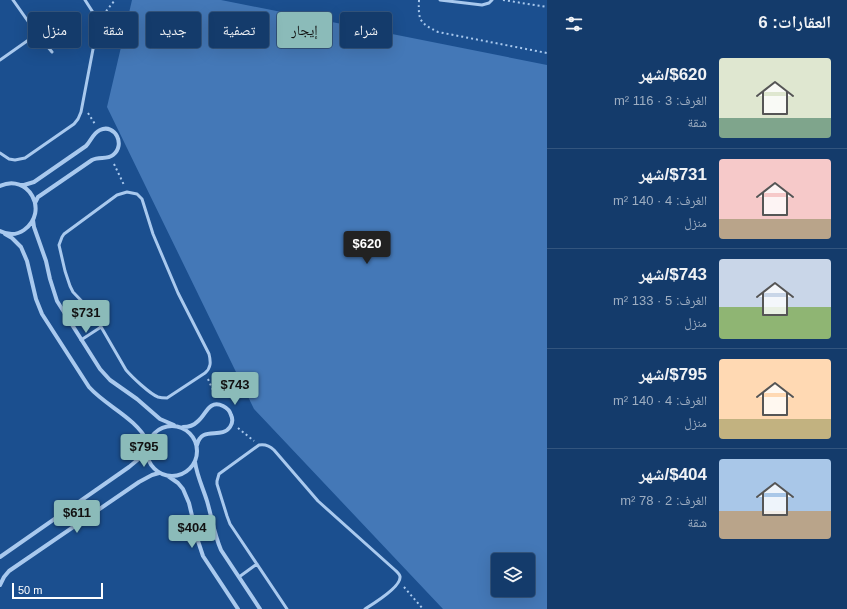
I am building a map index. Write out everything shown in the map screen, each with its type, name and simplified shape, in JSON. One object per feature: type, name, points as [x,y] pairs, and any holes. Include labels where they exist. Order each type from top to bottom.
[{"type":"street","points":[[20,185],[34,182],[86,146],[95,133],[99,130],[108,129],[118,137],[119,147],[114,154],[110,157],[96,158],[92,160],[40,195],[35,203]]},
{"type":"street","points":[[1,183],[12,183],[27,189],[32,196],[36,209],[33,220],[28,227],[22,232],[6,234]]},
{"type":"street","points":[[33,220],[57,301],[105,376],[137,399],[160,419],[182,427],[189,431],[194,438],[198,453],[191,468],[176,476],[167,476]]},
{"type":"street","points":[[0,231],[12,238],[21,247],[27,260],[36,299],[42,314],[89,387],[98,396],[120,411],[132,422],[140,430],[148,442]]},
{"type":"street","points":[[182,427],[195,424],[200,420],[207,409],[216,405],[225,406],[231,413],[232,422],[227,430],[218,434],[209,433],[202,436],[197,445]]},
{"type":"street","points":[[174,425],[158,429],[152,435],[148,442],[148,459],[159,473],[178,483],[186,494],[203,556],[238,609]]},
{"type":"street","points":[[0,557],[129,467],[147,451]]},
{"type":"street","points":[[195,462],[198,476],[208,503],[216,537],[222,550],[260,609]]},
{"type":"street","points":[[0,584],[9,571],[142,480],[159,473]]},
{"type":"lane","points":[[13,0],[28,21]]},
{"type":"lane","points":[[85,0],[93,12]]},
{"type":"lane","points":[[440,0],[482,5],[489,3],[492,0]]},
{"type":"lane","points":[[0,60],[28,40]]},
{"type":"lane","points":[[49,48],[52,52]]},
{"type":"lane","points":[[0,153],[9,159],[15,160],[25,158],[76,122],[80,116],[93,48]]},
{"type":"lane","points":[[127,192],[137,194],[142,199],[153,234],[178,293],[209,354],[209,370],[170,396],[164,398],[158,397],[130,375],[90,309],[70,286],[59,245],[64,234],[117,195],[127,192]]},
{"type":"lane","points":[[81,340],[101,327]]},
{"type":"lane","points":[[286,609],[229,520],[217,480],[219,474],[259,445],[263,444],[274,450],[318,500],[398,572],[400,582],[395,588],[365,609]]},
{"type":"lane","points":[[239,577],[257,564]]},
{"type":"path","points":[[106,12],[115,0]]},
{"type":"path","points":[[419,0],[418,12],[421,21],[438,32],[547,53]]},
{"type":"path","points":[[503,0],[547,7]]},
{"type":"path","points":[[82,103],[99,130]]},
{"type":"path","points":[[110,157],[127,192]]},
{"type":"path","points":[[205,373],[220,405]]},
{"type":"path","points":[[232,422],[259,445]]},
{"type":"path","points":[[400,582],[423,609]]},
{"type":"building","points":[[132,0],[221,0],[281,12],[277,12],[277,48],[332,48],[332,22],[340,24],[340,48],[392,48],[392,34],[547,65],[547,609],[443,609],[254,409],[107,107],[121,48],[138,48],[138,12],[129,12]]}]
